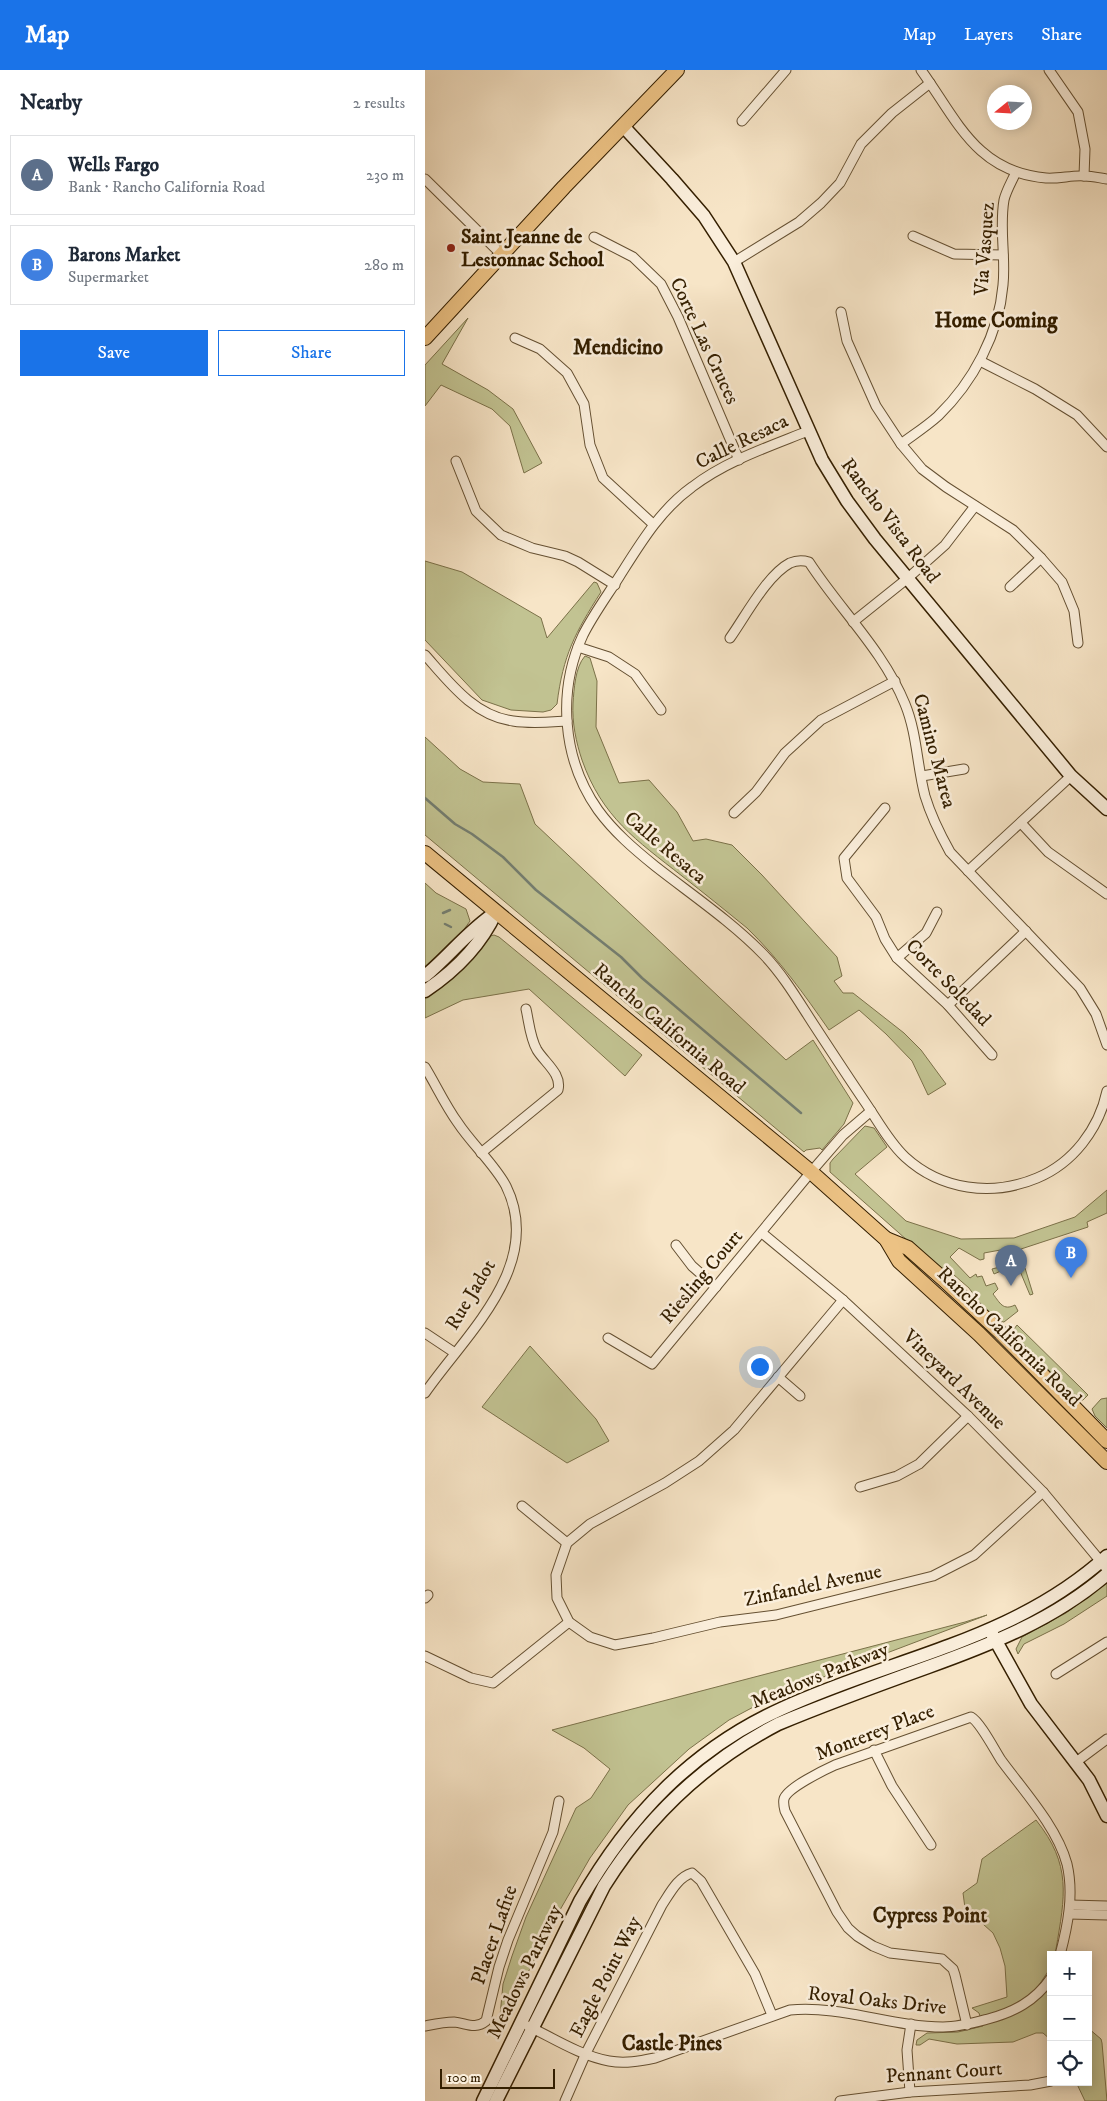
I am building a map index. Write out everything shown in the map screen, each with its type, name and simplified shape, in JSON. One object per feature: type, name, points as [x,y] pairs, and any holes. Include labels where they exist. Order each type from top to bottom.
[{"type":"main road","points":[[425,338],[564,187],[677,70]]},
{"type":"main road","name":"Rancho Vista Road","points":[[623,126],[672,178],[704,216],[734,262],[755,306],[807,431],[847,501],[1071,776],[1107,809]]},
{"type":"main road","name":"Rancho California Road","points":[[425,853],[811,1172],[886,1239],[899,1261],[979,1334],[1107,1462]]},
{"type":"main road","points":[[425,976],[452,952],[477,925],[496,912]]},
{"type":"main road","points":[[425,992],[462,962],[487,932],[496,912]]},
{"type":"main road","name":"Rancho California Road","points":[[886,1239],[908,1248],[1001,1333],[1107,1441]]},
{"type":"main road","points":[[931,1290],[947,1296],[987,1333],[1001,1333]]},
{"type":"main road","name":"Meadows Parkway","points":[[997,1634],[1105,1562]]},
{"type":"main road","name":"Meadows Parkway","points":[[496,2101],[526,2025],[580,1901],[624,1833],[669,1783],[723,1742],[782,1708],[997,1634],[1057,1610],[1107,1574]]},
{"type":"main road","points":[[997,1634],[1031,1704],[1079,1760],[1107,1798]]},
{"type":"main road","points":[[1079,1760],[1107,1816]]},
{"type":"main road","name":"Meadows Parkway","points":[[483,2101],[526,2025]]},
{"type":"street","points":[[742,122],[786,70]]},
{"type":"street","points":[[921,70],[970,141],[992,161],[1016,172],[1047,178],[1084,176],[1107,179]]},
{"type":"street","points":[[1049,70],[1078,112],[1085,149],[1084,176]]},
{"type":"street","points":[[734,262],[799,222],[821,203],[840,182],[861,144],[892,113],[930,83]]},
{"type":"street","name":"Via Vasquez","points":[[901,444],[937,416],[963,388],[980,361],[997,318],[1003,285],[1001,227],[1005,198],[1016,172]]},
{"type":"street","points":[[425,178],[502,255]]},
{"type":"street","points":[[913,236],[954,254],[1003,255]]},
{"type":"street","name":"Corte Las Cruces","points":[[594,237],[633,257],[661,284],[678,317],[739,460]]},
{"type":"street","points":[[841,312],[847,341],[876,406],[901,444],[922,468],[975,506],[1013,530],[1041,558],[1062,582],[1074,611],[1078,643]]},
{"type":"street","points":[[515,338],[540,349],[567,374],[584,404],[590,445],[603,478],[653,524]]},
{"type":"street","points":[[980,361],[1035,389],[1077,415],[1107,447]]},
{"type":"street","name":"Calle Resaca","points":[[807,431],[713,472],[673,502],[653,524],[585,631],[578,647],[567,699],[567,722],[571,749],[577,768],[588,794],[598,810],[614,830],[633,848],[740,932],[766,957],[790,987],[871,1110]]},
{"type":"street","points":[[456,461],[476,511],[501,535],[532,548],[565,556],[615,584]]},
{"type":"street","points":[[853,622],[908,578],[945,545],[975,506]]},
{"type":"street","points":[[1010,588],[1041,558]]},
{"type":"street","name":"Camino Marea","points":[[730,638],[766,586],[781,569],[800,560],[809,562],[881,658],[895,681],[906,706],[914,732],[925,796],[940,834],[951,852],[1087,999],[1096,1014],[1107,1045]]},
{"type":"street","points":[[578,647],[609,657],[635,674],[661,710]]},
{"type":"street","points":[[425,655],[463,697],[480,709],[510,721],[531,723],[567,722]]},
{"type":"street","points":[[734,813],[756,792],[785,752],[821,720],[895,681]]},
{"type":"street","points":[[922,776],[964,769]]},
{"type":"street","points":[[968,871],[1071,776]]},
{"type":"street","name":"Corte Soledad","points":[[885,808],[844,858],[847,878],[876,917],[885,939],[897,958],[948,1005],[992,1055]]},
{"type":"street","points":[[1021,823],[1048,852],[1107,894]]},
{"type":"street","points":[[897,958],[926,933],[937,912]]},
{"type":"street","points":[[948,1005],[1025,931]]},
{"type":"street","points":[[481,1153],[558,1090],[560,1084],[557,1076],[537,1050],[527,1009]]},
{"type":"street","name":"Rue Jadot","points":[[425,1067],[457,1122],[505,1185],[515,1209],[517,1230],[515,1251],[508,1275],[497,1295],[425,1393]]},
{"type":"street","points":[[871,1110],[894,1145],[918,1167],[949,1183],[966,1188],[986,1189],[1023,1184],[1057,1167],[1073,1154],[1104,1113],[1107,1091]]},
{"type":"street","name":"Riesling Court","points":[[608,1338],[652,1364],[811,1172],[843,1135],[871,1110]]},
{"type":"street","name":"Vineyard Avenue","points":[[762,1233],[843,1300],[968,1416],[1043,1492],[1105,1562]]},
{"type":"street","points":[[676,1245],[692,1266],[717,1287]]},
{"type":"street","points":[[425,1656],[471,1678],[493,1682],[569,1622],[557,1598],[556,1575],[567,1543],[590,1524],[665,1483],[699,1461],[734,1430],[843,1300]]},
{"type":"street","points":[[425,1333],[455,1353]]},
{"type":"street","points":[[778,1377],[800,1396]]},
{"type":"street","points":[[860,1487],[897,1476],[919,1464],[968,1416]]},
{"type":"street","name":"Zinfandel Avenue","points":[[569,1622],[589,1637],[615,1645],[720,1622],[776,1616],[933,1576],[974,1555],[1043,1492]]},
{"type":"street","points":[[522,1506],[567,1543]]},
{"type":"street","points":[[1056,1674],[1107,1642]]},
{"type":"street","name":"Monterey Place","points":[[967,2025],[955,1975],[949,1964],[943,1960],[890,1953],[873,1946],[848,1928],[837,1912],[785,1811],[784,1799],[791,1791],[818,1773],[874,1750],[967,1717],[975,1719],[1057,1840],[1066,1862],[1070,1883],[1069,1909]]},
{"type":"street","points":[[1079,1760],[1107,1739]]},
{"type":"street","points":[[874,1750],[892,1786],[931,1845]]},
{"type":"street","name":"Placer Lafite","points":[[425,2026],[441,2022],[458,2022],[473,2026],[480,2025],[486,2021],[508,1940],[553,1832],[559,1801]]},
{"type":"street","name":"Eagle Point Way","points":[[565,2101],[587,2053],[662,1905],[677,1883],[687,1875],[692,1873],[701,1881],[755,1974],[764,1992],[772,2016]]},
{"type":"street","points":[[1069,1909],[1107,1906]]},
{"type":"street","points":[[1069,1909],[1107,1915]]},
{"type":"street","points":[[1062,1951],[1069,1909]]},
{"type":"street","name":"Royal Oaks Drive","points":[[526,2025],[587,2053],[610,2061],[635,2062],[655,2058],[790,2010],[807,2008],[911,2024],[943,2027],[967,2025],[1004,2015],[1021,2007],[1035,1997],[1047,1983]]},
{"type":"street","points":[[910,2092],[907,2050],[911,2024]]},
{"type":"street","name":"Pennant Court","points":[[840,2101],[910,2092],[1030,2085],[1047,2082]]},
{"type":"green space","points":[[468,318],[442,364],[488,390],[513,409],[542,463],[524,473],[510,426],[492,409],[441,385],[425,406],[425,365]]},
{"type":"green space","points":[[425,561],[462,572],[541,618],[547,638],[594,582],[597,583],[601,592],[571,645],[563,672],[557,704],[551,710],[543,712],[511,710],[482,700],[425,640]]},
{"type":"green space","points":[[585,656],[590,658],[597,681],[596,727],[619,783],[649,780],[677,812],[693,841],[706,839],[732,845],[837,957],[842,976],[834,981],[843,993],[853,993],[904,1033],[921,1050],[946,1084],[928,1095],[912,1061],[859,1010],[829,1030],[801,990],[747,928],[635,839],[610,812],[590,780],[582,760],[575,732],[573,710],[575,685],[579,666]]},
{"type":"green space","points":[[425,737],[460,769],[483,782],[520,784],[535,824],[786,1060],[813,1040],[853,1103],[844,1124],[822,1150],[820,1148],[804,1152],[425,835]]},
{"type":"green space","points":[[425,883],[436,893],[466,909],[470,921],[460,935],[425,968]]},
{"type":"green space","points":[[494,935],[499,937],[642,1055],[625,1076],[529,989],[463,1000],[425,1018],[425,995],[487,937]]},
{"type":"green space","points":[[865,1126],[874,1128],[887,1147],[855,1174],[906,1221],[961,1239],[1014,1238],[1075,1217],[1107,1190],[1107,1213],[1087,1222],[1088,1227],[1021,1249],[1021,1252],[1018,1252],[1017,1247],[984,1253],[984,1259],[980,1260],[959,1248],[950,1257],[970,1278],[976,1274],[977,1277],[982,1276],[986,1286],[995,1283],[998,1289],[993,1294],[1000,1303],[1005,1307],[1015,1305],[1018,1311],[1004,1322],[998,1321],[979,1302],[969,1288],[954,1275],[933,1263],[830,1172],[830,1163],[833,1159]]},
{"type":"green space","points":[[1019,1262],[1025,1268],[1033,1294],[1030,1295],[1017,1264],[994,1274],[992,1269]]},
{"type":"green space","points":[[1017,1325],[1088,1395],[1083,1400],[1078,1400],[1016,1337],[1014,1329]]},
{"type":"green space","points":[[530,1346],[596,1419],[609,1441],[567,1463],[482,1407]]},
{"type":"green space","points":[[1107,1398],[1107,1428],[1095,1416],[1092,1409],[1101,1399]]},
{"type":"green space","points":[[1107,1582],[1107,1596],[1064,1624],[1024,1644],[1018,1654],[1016,1649],[1022,1637],[1066,1613]]},
{"type":"green space","points":[[987,1615],[776,1695],[729,1720],[689,1749],[628,1805],[590,1858],[553,1922],[505,2019],[500,2016],[503,1984],[526,1917],[576,1808],[591,1798],[610,1769],[584,1748],[552,1730]]},
{"type":"green space","points":[[1036,1820],[1048,1836],[1056,1852],[1063,1882],[1062,1913],[1056,1951],[1047,1951],[1047,1973],[1039,1985],[1047,1992],[1047,2036],[1043,2033],[1036,2033],[1013,2042],[957,2044],[929,2039],[920,2045],[916,2045],[917,2040],[927,2033],[958,2032],[983,2026],[979,2013],[972,2008],[1007,1997],[1005,1966],[993,1933],[965,1908],[963,1893],[977,1883],[982,1859]]},
{"type":"green space","points":[[1092,2031],[1101,2039],[1102,2043],[1107,2101],[1085,2101],[1078,2086],[1092,2086]]},
{"type":"waterway","points":[[425,798],[455,824],[503,857],[536,890],[621,957],[642,978],[801,1113]]},
{"type":"waterway","points":[[443,913],[450,910]]},
{"type":"waterway","points":[[445,924],[451,927]]},
{"type":"place","name":"Saint Jeanne de Lestonnac School","points":[[451,248]]},
{"type":"place","name":"Barons Market","points":[[1071,1278]]},
{"type":"place","name":"Wells Fargo","points":[[1011,1286]]},
{"type":"district","name":"Home Coming","points":[[996,321]]},
{"type":"district","name":"Mendicino","points":[[618,348]]},
{"type":"district","name":"Cypress Point","points":[[930,1916]]},
{"type":"district","name":"Castle Pines","points":[[672,2044]]}]
